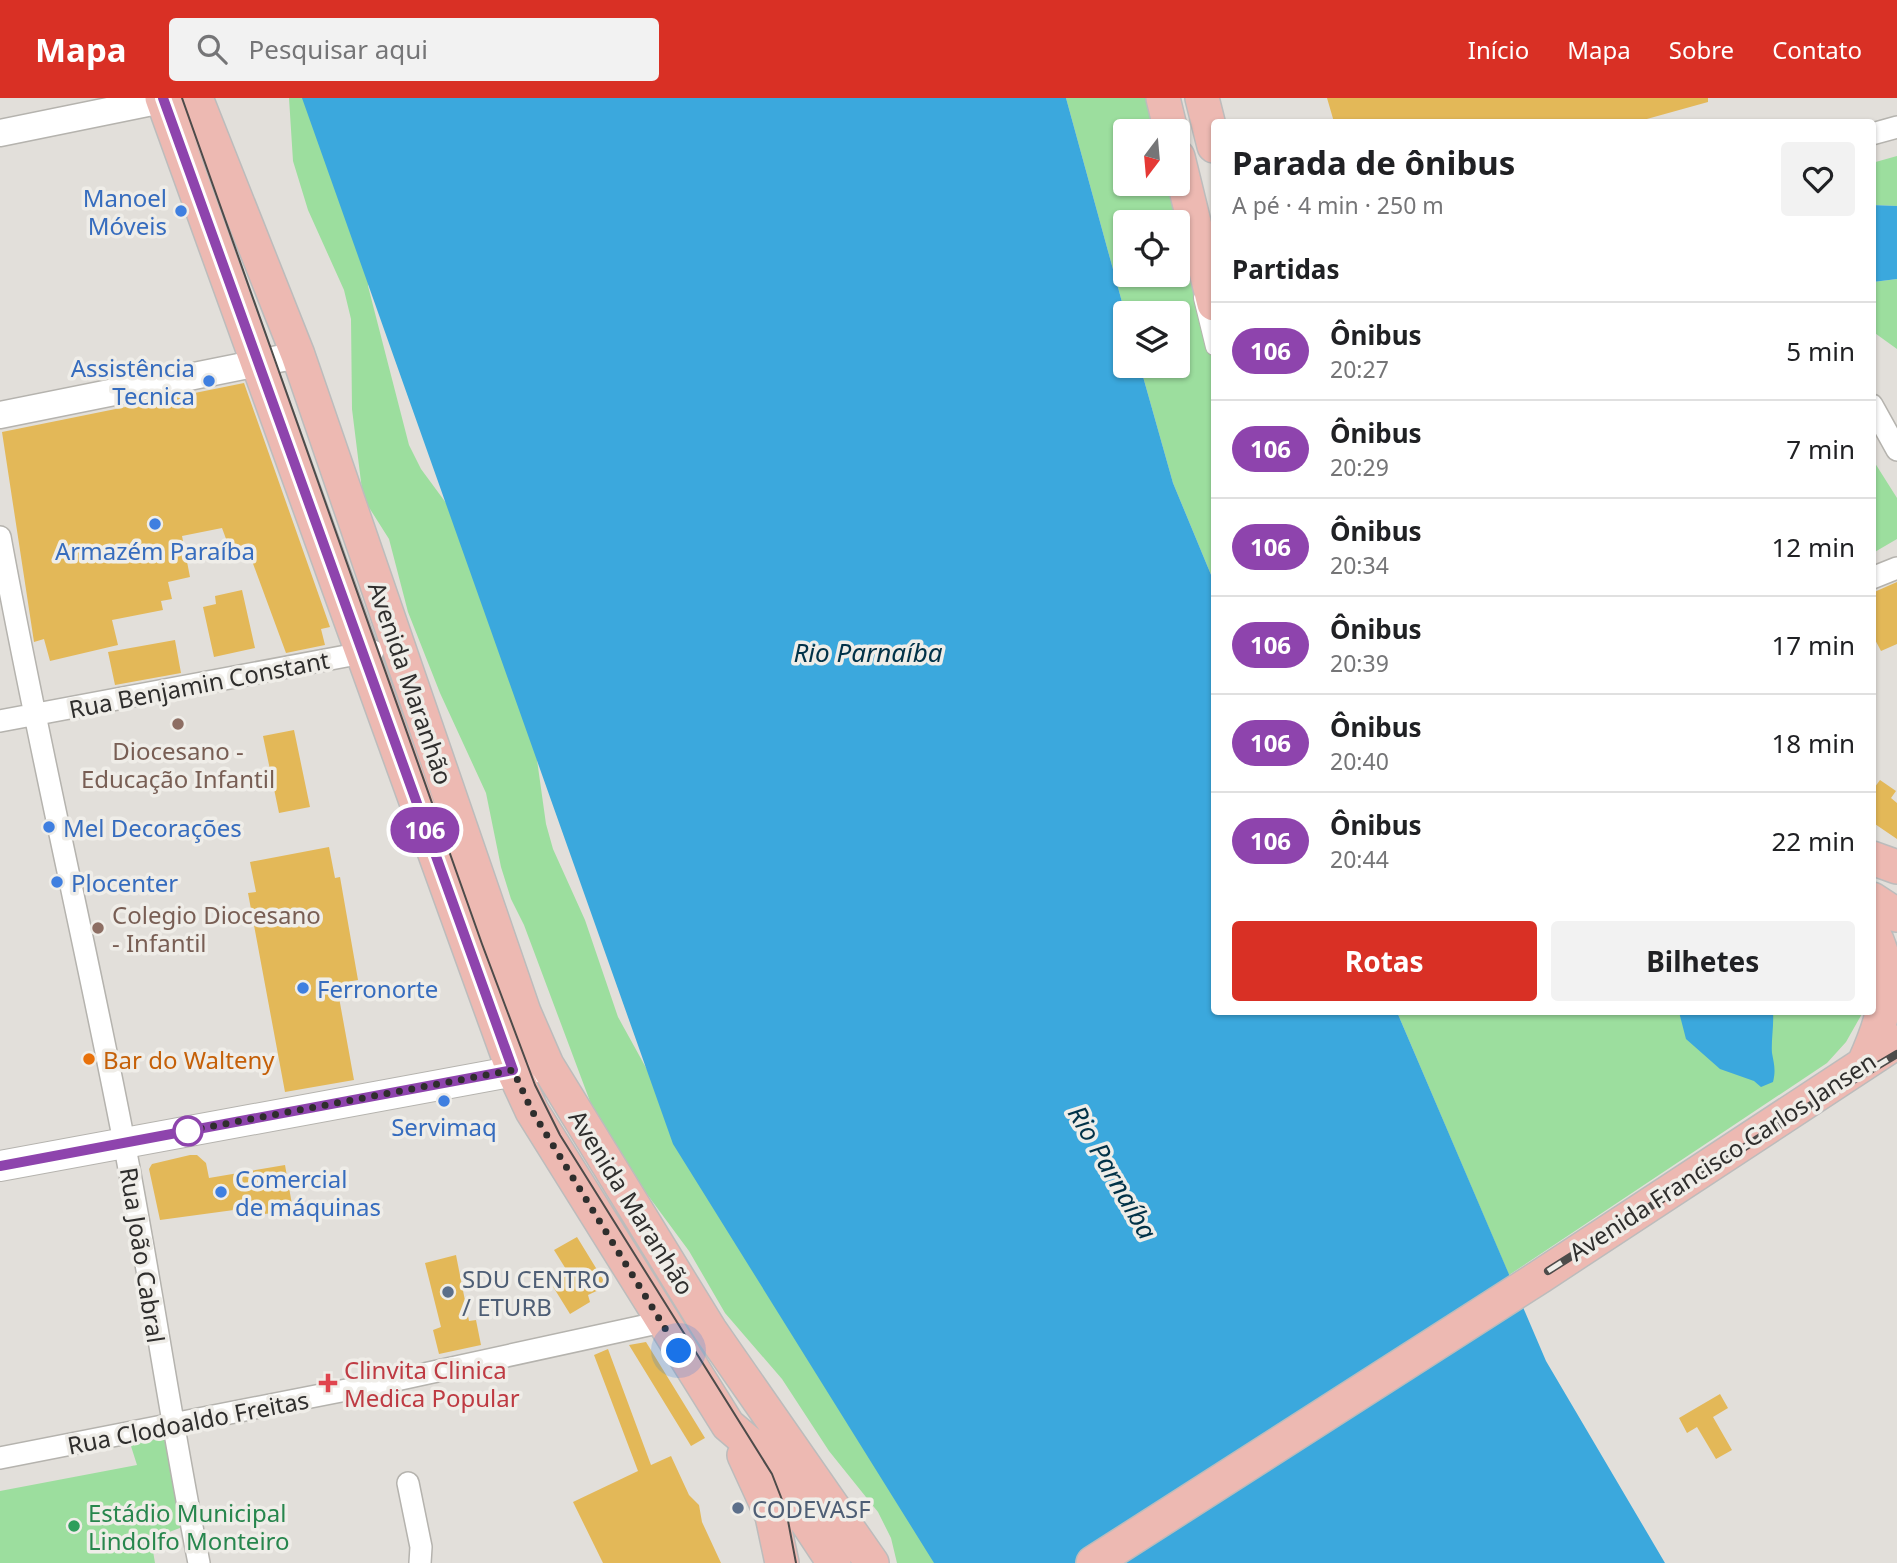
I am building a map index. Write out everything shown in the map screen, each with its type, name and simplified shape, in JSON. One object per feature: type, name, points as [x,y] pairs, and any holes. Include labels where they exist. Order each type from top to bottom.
[{"type":"main road","name":"Avenida Maranhão","points":[[196,98],[298,355],[524,1012],[547,1065],[710,1330],[872,1563]]},
{"type":"main road","points":[[1163,98],[1168,119]]},
{"type":"main road","points":[[1202,98],[1211,134]]},
{"type":"main road","name":"Avenida Maranhão","points":[[166,99],[257,364],[513,1070],[532,1111],[728,1425],[761,1453],[829,1559]]},
{"type":"main road","points":[[1187,196],[1211,292]]},
{"type":"main road","points":[[1876,902],[1897,915]]},
{"type":"main road","points":[[1864,1063],[1878,1031],[1890,974],[1876,940]]},
{"type":"main road","name":"Avenida Francisco Carlos Jansen","points":[[1093,1563],[1513,1294],[1897,1042]]},
{"type":"main road","points":[[0,1166],[547,1065]]},
{"type":"main road","points":[[728,1425],[772,1516],[782,1563]]},
{"type":"main road","points":[[829,1559],[831,1502]]},
{"type":"street","points":[[1149,98],[1155,119]]},
{"type":"street","points":[[0,133],[166,99]]},
{"type":"street","points":[[1876,133],[1897,127]]},
{"type":"street","points":[[1175,196],[1211,335]]},
{"type":"street","points":[[0,415],[298,355]]},
{"type":"street","points":[[1876,412],[1897,450]]},
{"type":"street","name":"Rua João Cabral","points":[[0,537],[34,715],[124,1143],[171,1425],[199,1563]]},
{"type":"street","points":[[1876,576],[1897,568]]},
{"type":"street","name":"Rua Benjamin Constant","points":[[0,721],[398,647]]},
{"type":"street","name":"Rua Clodoaldo Freitas","points":[[0,1458],[387,1382],[662,1322]]},
{"type":"street","points":[[408,1483],[421,1547],[420,1563]]},
{"type":"green space","points":[[289,98],[397,98],[377,246],[368,286],[409,445],[421,469],[449,507],[531,717],[546,824],[553,849],[585,920],[618,1017],[655,1084],[972,1563],[897,1563],[891,1538],[878,1512],[829,1451],[782,1379],[725,1313],[689,1251],[624,1163],[591,1104],[524,925],[511,899],[501,867],[486,793],[440,693],[408,612],[389,539],[363,498],[352,409],[351,319],[344,290],[308,210],[293,161]]},
{"type":"green space","points":[[1066,98],[1149,98],[1155,119],[1113,119],[1113,196],[1175,196],[1179,210],[1113,210],[1113,269]]},
{"type":"green space","points":[[1897,156],[1897,206],[1876,205],[1876,162]]},
{"type":"green space","points":[[1190,254],[1211,335],[1211,575],[1173,483],[1143,378],[1190,378],[1190,301],[1122,301],[1118,287],[1190,287]]},
{"type":"green space","points":[[1897,279],[1897,349],[1876,334],[1876,282]]},
{"type":"green space","points":[[1876,465],[1897,498],[1897,539],[1876,551]]},
{"type":"green space","points":[[1398,1015],[1861,1015],[1846,1042],[1827,1063],[1509,1275]]},
{"type":"green space","name":"Estádio Municipal Lindolfo Monteiro","points":[[163,1434],[185,1526],[151,1539],[155,1563],[0,1563],[0,1491],[137,1465],[130,1443]]},
{"type":"water","name":"Rio Parnaíba","points":[[302,98],[1066,98],[1113,269],[1113,287],[1118,287],[1122,301],[1113,301],[1113,378],[1143,378],[1173,483],[1211,575],[1211,1015],[1398,1015],[1546,1361],[1665,1563],[934,1563],[673,1144]]},
{"type":"water","points":[[1876,205],[1897,206],[1897,279],[1876,282]]},
{"type":"water","points":[[1680,1015],[1773,1015],[1773,1082],[1761,1087],[1754,1081],[1720,1069],[1686,1039]]},
{"type":"building","points":[[1327,98],[1708,98],[1708,102],[1647,119],[1333,119]]},
{"type":"building","name":"Armazém Paraíba","points":[[244,383],[330,627],[321,629],[325,645],[286,653],[248,550],[232,555],[222,528],[182,536],[190,577],[168,582],[172,599],[161,601],[163,610],[112,620],[118,645],[50,661],[44,639],[34,642],[2,432]]},
{"type":"building","points":[[1897,582],[1897,644],[1881,651],[1876,642],[1876,591]]},
{"type":"building","points":[[242,590],[255,648],[214,657],[203,607],[216,604],[215,596]]},
{"type":"building","points":[[175,640],[181,673],[115,685],[108,652]]},
{"type":"building","points":[[294,730],[310,807],[279,813],[263,736]]},
{"type":"building","points":[[1880,780],[1896,791],[1891,798],[1897,803],[1897,839],[1876,825],[1876,786]]},
{"type":"building","name":"Ferronorte","points":[[329,847],[335,878],[340,877],[358,980],[340,983],[341,992],[338,992],[354,1080],[285,1092],[248,893],[256,892],[250,862]]},
{"type":"building","name":"Comercial de máquinas","points":[[197,1155],[206,1163],[209,1178],[285,1165],[293,1210],[265,1214],[264,1206],[160,1220],[149,1169],[152,1164]]},
{"type":"building","points":[[577,1237],[607,1286],[588,1295],[590,1302],[570,1314],[552,1285],[569,1274],[554,1250]]},
{"type":"building","name":"SDU CENTRO / ETURB","points":[[456,1255],[469,1321],[476,1320],[481,1345],[439,1354],[433,1330],[441,1327],[425,1263]]},
{"type":"building","points":[[646,1342],[705,1438],[691,1446],[629,1345]]},
{"type":"building","points":[[608,1349],[651,1465],[671,1456],[689,1495],[699,1505],[702,1522],[721,1563],[603,1563],[573,1502],[638,1471],[594,1355]]},
{"type":"building","points":[[1720,1394],[1728,1408],[1713,1417],[1732,1450],[1716,1459],[1697,1427],[1687,1433],[1679,1418]]},
{"type":"tram line","points":[[182,98],[482,944],[535,1085],[560,1135],[772,1474],[786,1510],[796,1563]]},
{"type":"railway","points":[[1548,1271],[1897,1054]]},
{"type":"bus line","name":"106","points":[[0,1166],[513,1070],[319,539],[163,98]]},
{"type":"place","name":"Manoel Móveis","points":[[181,211]]},
{"type":"place","name":"Assistência Tecnica","points":[[209,381]]},
{"type":"place","name":"Armazém Paraíba","points":[[155,524]]},
{"type":"place","name":"Diocesano - Educação Infantil","points":[[178,724]]},
{"type":"place","name":"Mel Decorações","points":[[49,827]]},
{"type":"place","name":"Plocenter","points":[[57,882]]},
{"type":"place","name":"Colegio Diocesano - Infantil","points":[[98,928]]},
{"type":"place","name":"Ferronorte","points":[[303,988]]},
{"type":"place","name":"Bar do Walteny","points":[[89,1059]]},
{"type":"place","name":"Servimaq","points":[[444,1101]]},
{"type":"place","name":"Comercial de máquinas","points":[[221,1192]]},
{"type":"place","name":"SDU CENTRO / ETURB","points":[[448,1292]]},
{"type":"place","name":"Clinvita Clinica Medica Popular","points":[[328,1383]]},
{"type":"place","name":"CODEVASF","points":[[738,1508]]},
{"type":"place","name":"Estádio Municipal Lindolfo Monteiro","points":[[74,1526]]},
{"type":"route","points":[[188,1131],[176,1133],[513,1070],[532,1111],[679,1351]]}]
